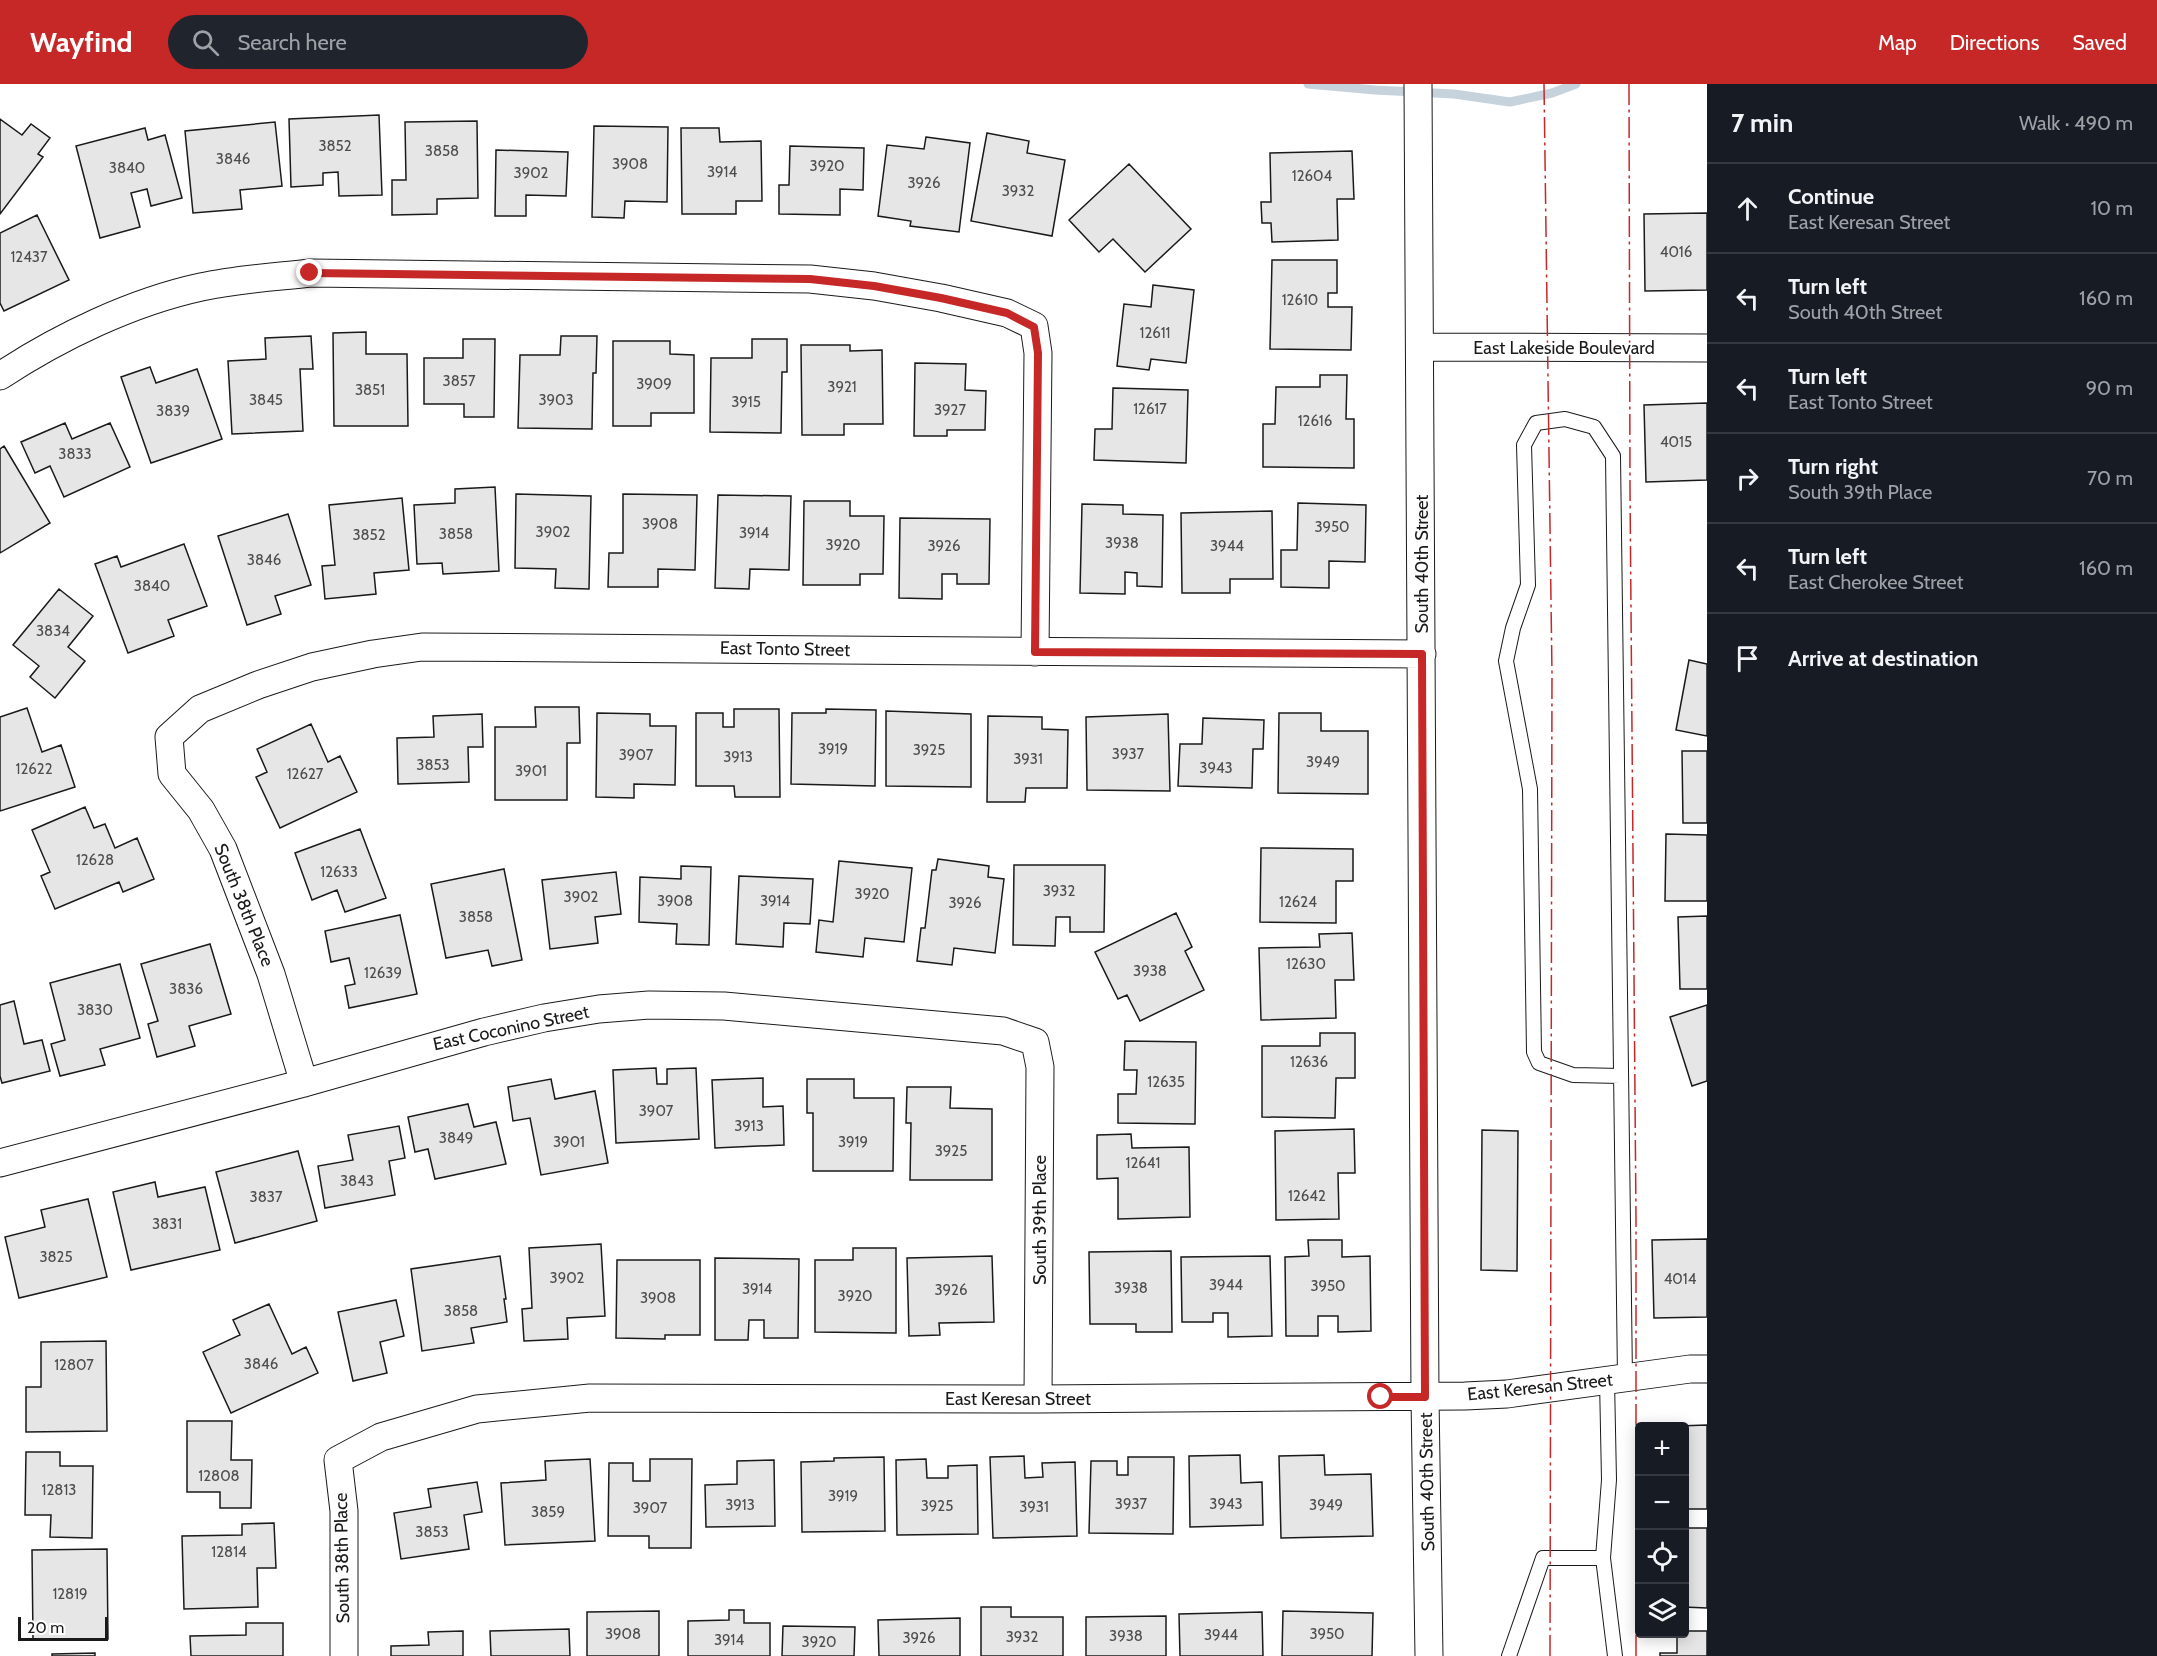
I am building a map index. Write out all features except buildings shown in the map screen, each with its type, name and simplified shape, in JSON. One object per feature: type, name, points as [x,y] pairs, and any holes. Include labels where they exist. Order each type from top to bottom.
[{"type":"street","name":"South 40th Street","points":[[1418,97],[1425,1397],[1429,1656]]},
{"type":"street","points":[[0,376],[27,358],[79,330],[161,299],[199,287],[310,273],[810,279],[874,286],[1007,313],[1034,327],[1038,353],[1035,652]]},
{"type":"street","name":"East Lakeside Boulevard","points":[[1420,348],[1707,348]]},
{"type":"street","name":"East Tonto Street","points":[[169,737],[200,709],[258,685],[312,667],[373,654],[422,647],[1422,654]]},
{"type":"street","name":"South 38th Place","points":[[169,737],[172,774],[201,810],[223,849],[272,974],[304,1083]]},
{"type":"street","name":"East Coconino Street","points":[[0,1163],[304,1083],[387,1058],[544,1018],[599,1009],[649,1005],[724,1006],[1003,1031],[1035,1042]]},
{"type":"street","name":"South 39th Place","points":[[1035,1042],[1040,1067],[1041,1095],[1038,1399]]},
{"type":"street","name":"East Keresan Street","points":[[338,1460],[381,1437],[477,1409],[590,1398],[1425,1397],[1507,1394],[1690,1369],[1707,1369]]},
{"type":"street","name":"South 38th Place","points":[[338,1460],[344,1510],[344,1656]]},
{"type":"lane","points":[[1615,1656],[1603,1558],[1616,1379],[1621,1076],[1613,456],[1593,427],[1564,418],[1536,423],[1524,445],[1528,585],[1513,628],[1506,661],[1530,789],[1534,1052],[1539,1063],[1573,1075],[1621,1076]]},
{"type":"lane","points":[[1509,1656],[1543,1558],[1603,1558]]},
{"type":"waterway","points":[[1308,84],[1454,94],[1510,102],[1552,93],[1576,84]]},
{"type":"power","points":[[1544,84],[1552,674],[1550,1656]]},
{"type":"power","points":[[1629,84],[1636,1219],[1636,1656]]},
{"type":"route","points":[[310,273],[810,279],[874,286],[1007,313],[1034,327],[1038,353],[1035,652],[1422,654],[1425,1397],[1381,1397]]}]
